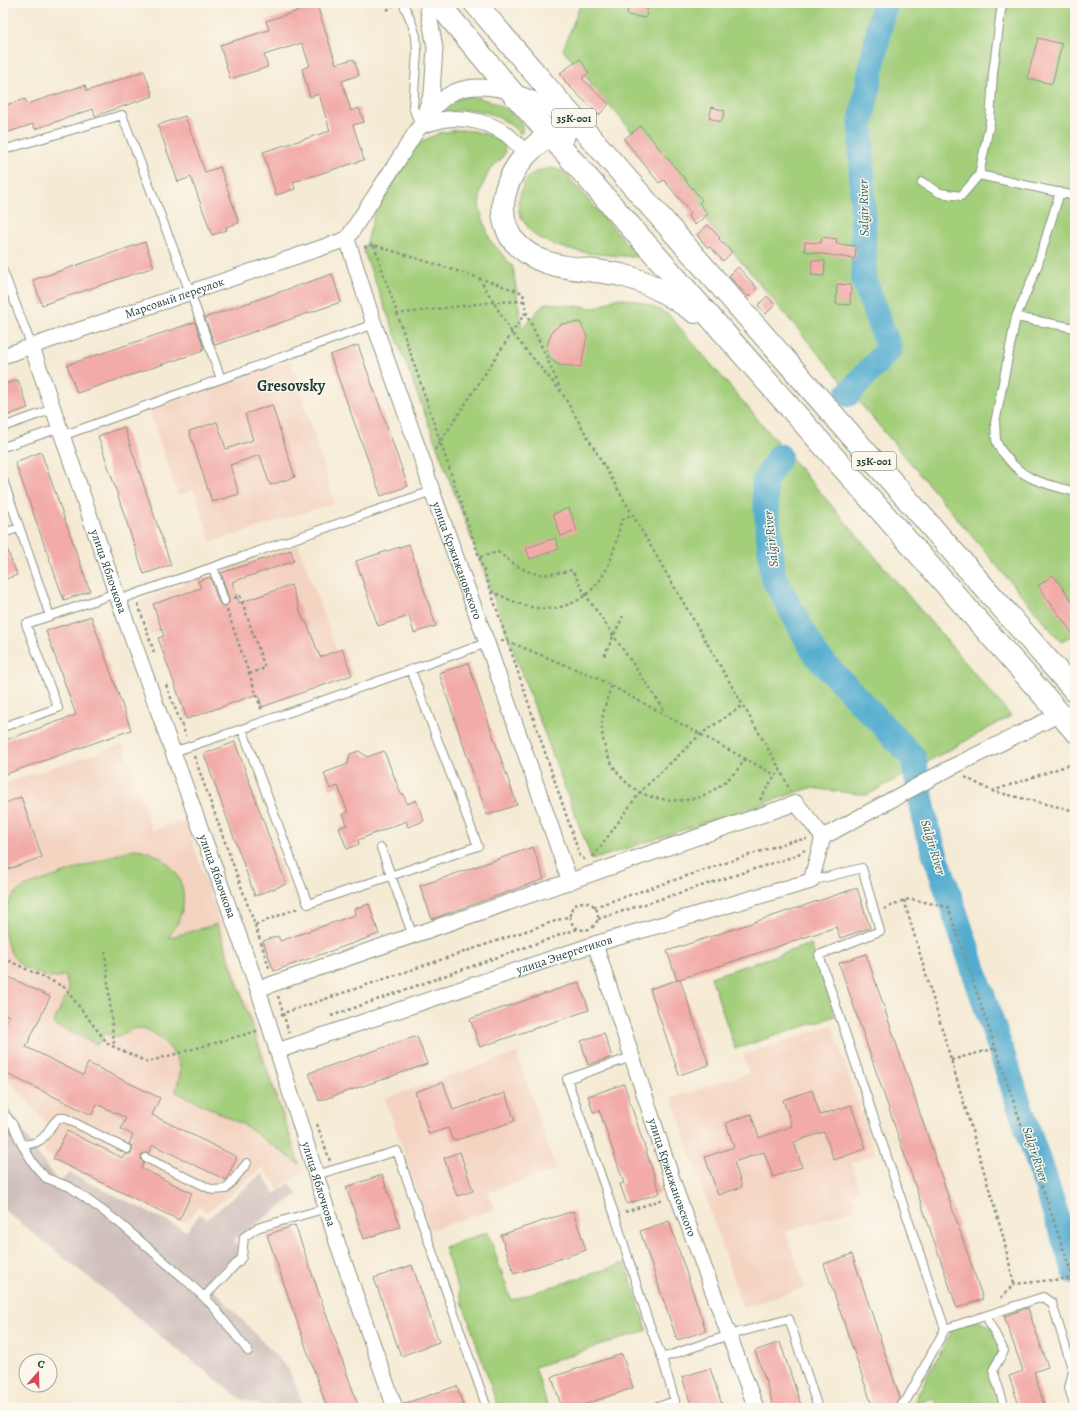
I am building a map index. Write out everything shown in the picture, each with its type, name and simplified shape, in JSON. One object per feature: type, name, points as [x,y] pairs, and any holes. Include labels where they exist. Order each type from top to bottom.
[{"type":"main road","name":"35К-001","points":[[438,3],[511,91],[1075,731]]},
{"type":"main road","name":"35К-001","points":[[475,3],[673,232],[1075,691]]},
{"type":"main road","points":[[673,232],[591,150],[568,135],[550,135],[526,154],[512,175],[507,186],[503,203],[503,219],[511,239],[522,250],[544,262],[558,267],[604,272],[646,283],[675,298],[722,331]]},
{"type":"street","points":[[420,126],[432,93],[434,75],[435,48],[427,3]]},
{"type":"street","points":[[348,244],[420,126],[440,102],[454,92],[472,88],[511,91],[546,106],[557,114],[591,150]]},
{"type":"street","points":[[420,126],[447,119],[468,120],[488,125],[506,134],[517,143],[526,154]]},
{"type":"street","name":"Марсовый переулок","points":[[3,356],[190,292],[348,244]]},
{"type":"street","name":"улица Кржижановского","points":[[348,244],[432,491],[487,643],[570,882]]},
{"type":"street","name":"улица Яблочкова","points":[[32,347],[117,597],[258,989],[337,1242],[395,1408]]},
{"type":"street","points":[[811,881],[823,837],[950,768],[1060,714]]},
{"type":"street","points":[[258,989],[796,803],[823,837]]},
{"type":"street","name":"улица Энергетиков","points":[[277,1051],[595,944],[811,881]]},
{"type":"street","name":"улица Кржижановского","points":[[595,944],[677,1194],[756,1408]]},
{"type":"lane","points":[[403,3],[416,36],[417,52],[412,107],[420,126]]},
{"type":"lane","points":[[922,182],[940,193],[962,196],[979,176],[990,122],[992,73],[1002,3]]},
{"type":"lane","points":[[3,150],[122,115],[190,292],[221,379]]},
{"type":"lane","points":[[979,176],[1075,196]]},
{"type":"lane","points":[[1060,192],[1037,267],[1016,317],[996,423],[996,440],[1013,466],[1025,476],[1039,482],[1075,492]]},
{"type":"lane","points":[[3,271],[32,347]]},
{"type":"lane","points":[[1016,317],[1075,328]]},
{"type":"lane","points":[[3,447],[61,432],[221,379],[374,324]]},
{"type":"lane","points":[[3,427],[53,409]]},
{"type":"lane","points":[[3,480],[50,616]]},
{"type":"lane","points":[[3,727],[58,708],[26,624],[117,597],[135,594],[432,491]]},
{"type":"lane","points":[[3,533],[19,528]]},
{"type":"lane","points":[[213,567],[224,601]]},
{"type":"lane","points":[[171,747],[190,746],[242,729],[487,643]]},
{"type":"lane","points":[[242,729],[308,904],[478,846],[411,670]]},
{"type":"lane","points":[[381,848],[413,936]]},
{"type":"lane","points":[[811,881],[862,868],[880,931],[819,955],[945,1329]]},
{"type":"lane","points":[[632,1057],[567,1079],[615,1216],[676,1405],[655,1408]]},
{"type":"lane","points":[[3,1112],[13,1125],[22,1145],[35,1166],[46,1178],[70,1188],[117,1221],[156,1256],[188,1281],[212,1306],[248,1350]]},
{"type":"lane","points":[[22,1145],[34,1144],[45,1137],[59,1118],[65,1118],[127,1149]]},
{"type":"lane","points":[[316,1175],[397,1151],[487,1408]]},
{"type":"lane","points":[[146,1158],[213,1190],[226,1189],[247,1163]]},
{"type":"lane","points":[[204,1297],[242,1257],[244,1237],[257,1228],[327,1208]]},
{"type":"lane","points":[[899,1408],[907,1399],[945,1329],[1043,1297],[1052,1303],[1073,1371],[1069,1388],[1075,1408]]},
{"type":"lane","points":[[986,1316],[1004,1351],[993,1370],[1005,1408]]},
{"type":"lane","points":[[662,1358],[729,1335],[789,1319],[818,1408]]},
{"type":"path","points":[[348,244],[374,245],[523,293],[526,312],[562,393],[781,771],[796,803]]},
{"type":"path","points":[[374,245],[580,856],[589,863],[640,792],[701,734],[742,705]]},
{"type":"path","points":[[479,278],[512,333],[562,393]]},
{"type":"path","points":[[396,314],[494,302],[524,301]]},
{"type":"path","points":[[424,465],[441,442],[526,312]]},
{"type":"path","points":[[491,591],[516,603],[538,609],[558,608],[576,602],[593,589],[605,573],[616,546],[621,521],[632,514]]},
{"type":"path","points":[[480,558],[498,552],[513,563],[531,573],[552,575],[572,570],[586,594],[663,708],[661,712]]},
{"type":"path","points":[[135,594],[155,654]]},
{"type":"path","points":[[240,596],[265,668],[249,674]]},
{"type":"path","points":[[224,601],[262,711],[255,714]]},
{"type":"path","points":[[604,656],[623,616]]},
{"type":"path","points":[[487,643],[507,641],[597,678],[775,775]]},
{"type":"path","points":[[165,683],[187,737],[255,925],[308,904]]},
{"type":"path","points":[[611,686],[604,709],[602,727],[605,747],[610,764],[625,781],[640,792],[657,798],[681,801],[701,796],[719,786],[737,772],[746,758]]},
{"type":"path","points":[[171,747],[187,737]]},
{"type":"path","points":[[992,791],[1072,764],[1075,768]]},
{"type":"path","points":[[950,768],[992,791],[1075,810]]},
{"type":"path","points":[[758,803],[775,775],[781,771]]},
{"type":"path","points":[[594,907],[791,841],[823,837]]},
{"type":"path","points":[[598,919],[795,856],[823,837]]},
{"type":"path","points":[[875,913],[904,900],[910,899],[948,907],[1073,1278],[1014,1284],[986,1316]]},
{"type":"path","points":[[904,900],[1003,1236],[1014,1284]]},
{"type":"path","points":[[578,903],[588,903],[594,907],[597,912],[598,919],[592,928],[583,931],[577,929],[571,923],[571,909],[578,903]]},
{"type":"path","points":[[271,1027],[284,1014],[570,916]]},
{"type":"path","points":[[325,1018],[577,929]]},
{"type":"path","points":[[104,952],[114,1047]]},
{"type":"path","points":[[3,958],[64,987],[108,1044],[147,1062],[271,1027],[288,1031]]},
{"type":"path","points":[[951,1060],[996,1048]]},
{"type":"path","points":[[615,1216],[677,1194]]},
{"type":"shaded area","points":[[291,361],[335,503],[211,542],[194,490],[178,495],[149,410]]},
{"type":"shaded area","points":[[298,544],[337,652],[275,674],[220,611],[151,635],[139,601]]},
{"type":"shaded area","points":[[123,744],[152,831],[185,820],[304,1170],[278,1189],[263,1167],[238,1189],[207,1212],[199,1205],[185,1223],[43,1152],[52,1129],[3,1073],[3,784]]},
{"type":"shaded area","points":[[832,1025],[875,1154],[851,1163],[860,1191],[852,1193],[857,1208],[786,1232],[805,1287],[743,1308],[672,1098],[749,1073],[743,1055]]},
{"type":"shaded area","points":[[517,1053],[556,1170],[488,1192],[494,1209],[430,1230],[385,1098]]},
{"type":"shaded area","points":[[3,1098],[30,1142],[58,1183],[70,1173],[186,1231],[200,1214],[207,1219],[262,1174],[275,1194],[290,1183],[298,1194],[234,1240],[242,1252],[206,1281],[289,1370],[304,1406],[269,1408],[243,1400],[166,1341],[4,1210]]},
{"type":"green space","points":[[581,3],[1075,3],[1075,635],[1061,642],[563,50]]},
{"type":"green space","points":[[463,97],[475,97],[495,103],[509,111],[519,121],[522,127],[522,133],[519,133],[501,119],[486,112],[460,110],[449,112],[441,110],[442,107]]},
{"type":"green space","points":[[457,130],[482,133],[494,138],[504,145],[505,153],[489,171],[481,189],[479,207],[490,240],[513,267],[522,328],[545,303],[595,308],[618,298],[650,305],[669,315],[1011,716],[867,795],[810,788],[592,860],[364,252],[375,212],[419,143],[439,133]]},
{"type":"green space","points":[[552,168],[563,171],[639,257],[586,253],[549,243],[534,235],[520,214],[518,206],[519,197],[528,177],[540,170]]},
{"type":"green space","points":[[133,849],[155,854],[164,860],[178,877],[182,887],[182,910],[175,928],[168,938],[217,924],[299,1164],[244,1125],[176,1092],[180,1070],[178,1061],[166,1043],[154,1033],[139,1028],[116,1037],[104,1033],[98,1045],[53,1024],[69,989],[65,975],[57,978],[51,978],[28,969],[19,963],[9,949],[6,940],[4,922],[8,905],[16,893],[24,887]]},
{"type":"green space","points":[[811,944],[835,1016],[735,1049],[711,977]]},
{"type":"green space","points":[[488,1232],[511,1300],[625,1263],[647,1330],[535,1367],[548,1408],[498,1408],[444,1247]]},
{"type":"green space","points":[[977,1320],[994,1329],[1001,1350],[989,1369],[1002,1408],[937,1408],[934,1398],[912,1405],[954,1327]]},
{"type":"building","points":[[629,3],[648,3],[646,18],[627,15]]},
{"type":"building","points":[[317,5],[336,64],[354,59],[359,75],[342,81],[351,111],[359,108],[364,122],[353,125],[364,160],[293,182],[295,189],[276,195],[263,152],[330,131],[319,94],[310,97],[302,69],[310,66],[302,43],[264,55],[268,67],[230,79],[220,45],[269,30],[266,21]]},
{"type":"building","points":[[1038,38],[1062,44],[1052,84],[1027,78]]},
{"type":"building","points":[[580,59],[589,73],[582,78],[609,104],[599,115],[567,84],[560,73]]},
{"type":"building","points":[[144,71],[153,96],[95,116],[93,109],[35,129],[33,124],[3,134],[3,106],[25,99],[27,104],[85,85],[87,91]]},
{"type":"building","points":[[712,107],[725,111],[721,122],[709,118]]},
{"type":"building","points":[[185,116],[205,172],[220,167],[239,223],[226,227],[227,230],[212,235],[191,177],[178,182],[158,125]]},
{"type":"building","points":[[641,126],[702,200],[699,203],[708,214],[695,225],[688,216],[691,213],[664,180],[659,183],[624,139]]},
{"type":"building","points":[[708,225],[732,252],[723,261],[710,247],[708,248],[697,235]]},
{"type":"building","points":[[822,237],[837,239],[836,244],[856,246],[855,259],[804,251],[805,242],[821,243]]},
{"type":"building","points":[[145,242],[154,267],[42,305],[33,280]]},
{"type":"building","points":[[812,260],[825,261],[824,276],[811,275]]},
{"type":"building","points":[[738,267],[757,288],[748,297],[729,276]]},
{"type":"building","points":[[332,274],[341,302],[215,345],[205,318]]},
{"type":"building","points":[[837,284],[851,285],[850,305],[836,304]]},
{"type":"building","points":[[767,296],[775,305],[766,314],[758,305]]},
{"type":"building","points":[[195,322],[204,348],[202,349],[203,351],[77,393],[67,365]]},
{"type":"building","points":[[580,322],[587,336],[581,367],[559,365],[550,359],[546,349],[552,331],[561,324]]},
{"type":"building","points":[[358,345],[408,486],[381,496],[330,355]]},
{"type":"building","points":[[18,380],[28,408],[3,417],[3,385]]},
{"type":"building","points":[[272,405],[295,477],[270,485],[260,455],[230,465],[239,494],[212,502],[189,431],[217,422],[226,449],[253,440],[245,414]]},
{"type":"building","points":[[124,427],[171,565],[144,574],[98,436]]},
{"type":"building","points":[[41,452],[90,591],[64,600],[15,462]]},
{"type":"building","points":[[569,508],[577,531],[561,536],[553,514]]},
{"type":"building","points":[[555,538],[559,549],[530,559],[526,548]]},
{"type":"building","points":[[3,541],[17,575],[3,580]]},
{"type":"building","points":[[409,544],[436,626],[414,633],[409,616],[378,626],[356,561]]},
{"type":"building","points":[[291,550],[294,561],[232,582],[239,603],[291,585],[304,622],[306,621],[320,657],[342,649],[352,675],[262,707],[258,694],[187,719],[158,638],[164,636],[153,604],[201,588],[198,581],[210,577],[219,603],[222,606],[226,606],[229,603],[229,600],[221,573]]},
{"type":"building","points":[[1053,575],[1075,605],[1075,637],[1038,586]]},
{"type":"building","points":[[91,616],[131,730],[3,775],[3,741],[76,715],[46,631]]},
{"type":"building","points":[[468,663],[517,805],[487,815],[439,673]]},
{"type":"building","points":[[235,742],[286,884],[255,896],[204,754]]},
{"type":"building","points":[[359,751],[367,757],[384,751],[401,794],[403,793],[407,804],[416,800],[424,821],[408,827],[406,821],[358,840],[359,844],[347,849],[339,828],[347,825],[343,814],[348,812],[338,786],[330,789],[324,773],[348,764],[350,754]]},
{"type":"building","points":[[21,797],[42,857],[3,871],[3,804]]},
{"type":"building","points":[[533,847],[544,879],[432,919],[420,886]]},
{"type":"building","points":[[857,888],[870,928],[840,938],[836,927],[677,980],[667,951]]},
{"type":"building","points":[[369,904],[379,934],[274,971],[263,941],[278,936],[280,941],[355,915],[354,909]]},
{"type":"building","points":[[866,954],[983,1299],[957,1308],[839,963]]},
{"type":"building","points":[[3,974],[50,997],[26,1047],[83,1075],[88,1063],[160,1098],[152,1115],[237,1157],[226,1180],[153,1145],[148,1153],[141,1155],[141,1159],[144,1163],[141,1168],[192,1193],[179,1220],[53,1159],[67,1131],[123,1158],[125,1154],[130,1154],[132,1151],[132,1146],[129,1144],[133,1135],[121,1129],[126,1118],[97,1104],[92,1115],[3,1072],[3,1029],[9,1016],[3,1013]]},
{"type":"building","points":[[680,979],[709,1065],[679,1075],[650,989]]},
{"type":"building","points":[[579,982],[589,1010],[480,1047],[470,1019]]},
{"type":"building","points":[[604,1033],[612,1057],[588,1065],[581,1041]]},
{"type":"building","points":[[417,1036],[427,1064],[319,1101],[309,1073]]},
{"type":"building","points":[[443,1082],[453,1110],[505,1093],[515,1121],[453,1141],[448,1128],[429,1134],[415,1092]]},
{"type":"building","points":[[624,1084],[660,1193],[627,1204],[620,1184],[624,1183],[599,1110],[593,1112],[588,1096]]},
{"type":"building","points":[[812,1090],[820,1115],[851,1105],[866,1149],[834,1160],[824,1132],[794,1142],[802,1167],[773,1177],[764,1152],[734,1162],[742,1187],[718,1195],[705,1157],[734,1147],[726,1123],[751,1114],[759,1138],[792,1126],[783,1100]]},
{"type":"building","points":[[460,1152],[473,1191],[457,1196],[444,1158]]},
{"type":"building","points":[[382,1175],[400,1227],[364,1239],[346,1187]]},
{"type":"building","points":[[573,1211],[586,1250],[514,1274],[501,1235]]},
{"type":"building","points":[[669,1221],[706,1331],[677,1340],[640,1231]]},
{"type":"building","points":[[295,1225],[359,1408],[327,1408],[267,1235]]},
{"type":"building","points":[[852,1254],[900,1398],[895,1404],[894,1408],[873,1408],[824,1264]]},
{"type":"building","points":[[412,1265],[439,1342],[401,1356],[374,1278]]},
{"type":"building","points":[[1028,1308],[1048,1367],[1034,1372],[1045,1408],[1020,1408],[1009,1376],[1023,1371],[1004,1316]]},
{"type":"building","points":[[780,1342],[802,1408],[774,1408],[755,1351]]},
{"type":"building","points":[[622,1354],[633,1388],[574,1408],[562,1408],[552,1377]]},
{"type":"building","points":[[710,1368],[723,1408],[692,1408],[682,1377]]},
{"type":"building","points":[[457,1386],[464,1408],[404,1408],[403,1404]]},
{"type":"waterway","name":"Salgir River","points":[[848,394],[889,349],[864,280],[861,122],[882,14],[886,3]]},
{"type":"waterway","name":"Salgir River","points":[[779,456],[764,483],[773,577],[816,655],[913,757],[927,830],[1075,1271]]},
{"type":"district","name":"Gresovsky","points":[[291,385]]}]
